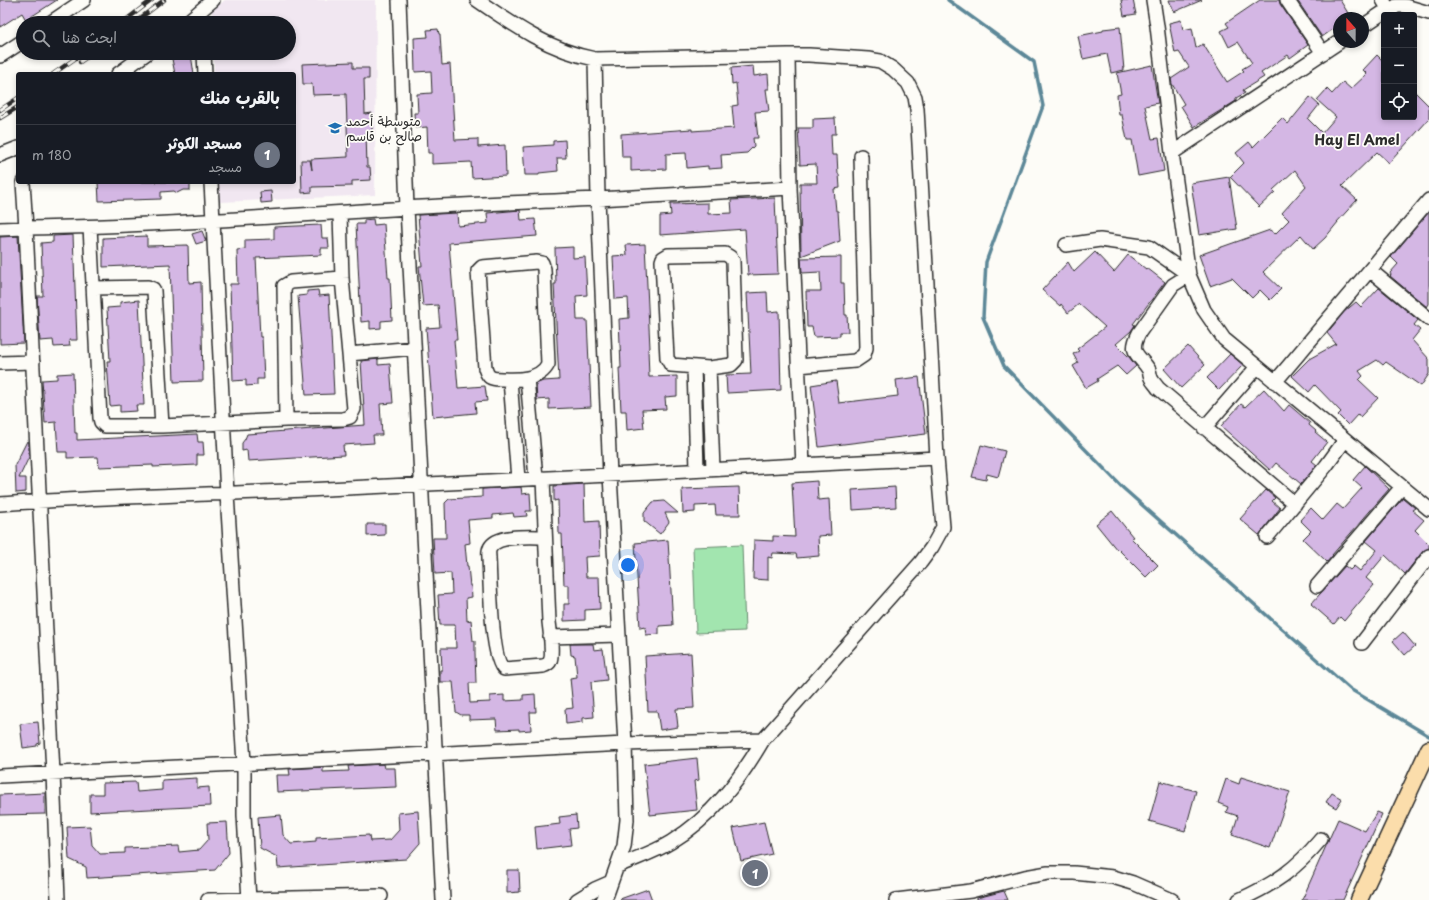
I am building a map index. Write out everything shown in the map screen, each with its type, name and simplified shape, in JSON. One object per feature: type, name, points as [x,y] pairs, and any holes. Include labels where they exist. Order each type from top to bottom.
[{"type":"main road","points":[[1359,900],[1428,751]]},
{"type":"street","points":[[60,16],[84,0]]},
{"type":"street","points":[[203,16],[213,0]]},
{"type":"street","points":[[399,0],[407,208],[434,753],[443,900]]},
{"type":"street","points":[[478,0],[531,35],[579,56],[595,59],[809,55],[880,61],[893,69],[908,83],[915,97],[917,109],[937,458],[943,527],[932,547],[921,562],[763,740],[731,789],[716,807],[698,824],[665,845],[618,866]]},
{"type":"street","points":[[1153,0],[1189,275],[1204,310],[1224,339],[1429,509]]},
{"type":"street","points":[[1288,0],[1322,53]]},
{"type":"street","points":[[1383,0],[1390,12],[1396,6],[1405,6],[1429,13]]},
{"type":"street","points":[[1369,22],[1381,14]]},
{"type":"street","points":[[0,56],[16,45]]},
{"type":"street","points":[[1172,153],[1333,46]]},
{"type":"street","points":[[788,55],[790,188],[803,465]]},
{"type":"street","points":[[577,900],[595,889],[608,894],[624,846],[627,820],[625,744],[610,475],[598,199],[595,59]]},
{"type":"street","points":[[121,72],[137,60]]},
{"type":"street","points":[[204,60],[205,72]]},
{"type":"street","points":[[0,155],[16,149]]},
{"type":"street","points":[[798,366],[855,361],[864,355],[866,348],[861,156]]},
{"type":"street","points":[[23,184],[54,773],[58,900]]},
{"type":"street","points":[[211,184],[223,424],[244,763],[244,815],[248,899]]},
{"type":"street","points":[[0,229],[90,227],[340,214],[407,208],[790,188]]},
{"type":"street","points":[[1275,382],[1429,200]]},
{"type":"street","points":[[90,227],[101,422],[105,426],[162,426],[286,420],[343,419],[352,415],[354,409],[342,278],[340,214]]},
{"type":"street","points":[[1066,245],[1100,240],[1149,247],[1189,275]]},
{"type":"street","points":[[725,254],[733,261],[736,360],[732,365],[709,368],[694,367],[674,367],[668,362],[662,261],[665,256],[668,255],[725,254]]},
{"type":"street","points":[[537,262],[542,263],[544,269],[548,361],[546,368],[542,371],[527,378],[510,380],[490,377],[485,368],[478,271],[482,267],[537,262]]},
{"type":"street","points":[[1370,270],[1429,319]]},
{"type":"street","points":[[1189,275],[1173,285],[1139,333],[1134,342],[1134,349],[1137,356],[1149,371],[1151,379],[1158,388],[1295,504]]},
{"type":"street","points":[[286,420],[284,286],[291,282],[342,278]]},
{"type":"street","points":[[94,288],[148,287],[154,291],[162,426]]},
{"type":"street","points":[[349,354],[414,348]]},
{"type":"street","points":[[0,363],[33,362]]},
{"type":"street","points":[[694,367],[697,470]]},
{"type":"street","points":[[1204,428],[1257,367]]},
{"type":"street","points":[[709,368],[713,469]]},
{"type":"street","points":[[527,378],[546,537],[551,657],[550,662],[543,666],[507,669],[502,668],[497,651],[493,627],[488,558],[491,547],[500,540],[546,537]]},
{"type":"street","points":[[510,380],[518,479]]},
{"type":"street","points":[[1267,537],[1345,440]]},
{"type":"street","points":[[0,504],[937,458]]},
{"type":"street","points":[[1317,586],[1402,487]]},
{"type":"street","points":[[1362,643],[1429,556]]},
{"type":"street","points":[[550,637],[619,635]]},
{"type":"street","points":[[0,776],[434,753],[625,744],[763,740]]},
{"type":"street","points":[[1240,900],[1270,885],[1298,865],[1321,839]]},
{"type":"street","points":[[896,900],[973,896],[1033,875],[1048,873],[1074,873],[1113,877],[1133,883],[1172,900]]},
{"type":"street","points":[[208,900],[381,896]]},
{"type":"shaded area","name":"متوسطة أحمد صالح بن قاسم","points":[[225,0],[376,0],[375,195],[220,202],[219,184],[296,184],[296,72],[214,72],[214,60],[296,60],[296,16],[212,16],[212,11]]},
{"type":"green space","points":[[742,545],[745,631],[696,633],[693,547]]},
{"type":"building","points":[[0,0],[57,0],[32,16],[24,16],[22,13],[0,27]]},
{"type":"building","points":[[1121,0],[1133,0],[1136,14],[1124,16]]},
{"type":"building","points":[[1169,0],[1202,0],[1174,12]]},
{"type":"building","points":[[1260,0],[1279,0],[1280,4],[1308,45],[1290,58],[1288,55],[1261,73],[1264,77],[1243,90],[1245,93],[1236,98],[1236,101],[1194,127],[1181,106],[1184,104],[1172,84],[1171,79],[1189,67],[1179,52],[1175,53],[1169,23],[1181,20],[1183,30],[1192,28],[1196,48],[1203,44],[1227,82],[1244,71],[1242,69],[1252,63],[1238,42],[1229,47],[1221,31],[1229,27],[1226,23]]},
{"type":"building","points":[[1297,0],[1340,0],[1347,12],[1333,12],[1333,29],[1322,37]]},
{"type":"building","points":[[1120,27],[1124,70],[1111,73],[1107,54],[1083,59],[1078,36],[1103,31],[1103,29]]},
{"type":"building","points":[[438,29],[440,34],[442,65],[450,64],[455,140],[478,139],[478,147],[505,145],[506,176],[472,178],[471,162],[432,164],[432,153],[428,153],[427,127],[415,128],[414,113],[418,113],[417,94],[432,93],[431,71],[415,72],[414,38],[428,37],[427,30]]},
{"type":"building","points":[[1377,55],[1381,59],[1381,120],[1417,120],[1417,94],[1429,106],[1429,119],[1389,163],[1377,152],[1342,186],[1357,200],[1325,238],[1313,249],[1301,235],[1263,272],[1281,289],[1270,300],[1260,290],[1252,298],[1232,278],[1210,286],[1199,255],[1270,230],[1275,234],[1289,220],[1282,213],[1306,186],[1295,170],[1273,190],[1275,192],[1259,207],[1230,177],[1244,163],[1236,153],[1249,142],[1253,147],[1282,118],[1288,124],[1310,97],[1319,105],[1308,119],[1322,133],[1336,117],[1317,100],[1327,89],[1332,94],[1343,82],[1351,89],[1367,74],[1363,70]]},
{"type":"building","points":[[172,60],[192,60],[194,72],[175,72]]},
{"type":"building","points":[[353,62],[353,68],[369,68],[369,79],[364,79],[365,114],[372,113],[372,133],[366,133],[367,167],[370,167],[371,180],[352,181],[352,186],[312,187],[312,192],[302,193],[301,160],[310,160],[312,170],[311,159],[348,157],[346,94],[313,95],[312,84],[303,84],[302,64]]},
{"type":"building","points":[[1152,65],[1158,103],[1145,106],[1152,139],[1159,138],[1164,171],[1138,176],[1132,140],[1127,140],[1122,115],[1119,115],[1117,95],[1121,94],[1117,73]]},
{"type":"building","points":[[753,66],[754,76],[768,74],[769,89],[766,89],[769,111],[755,112],[758,138],[753,138],[754,146],[747,153],[721,155],[722,168],[708,169],[708,166],[687,168],[686,153],[666,154],[666,169],[631,171],[631,157],[622,157],[621,134],[692,129],[692,131],[734,128],[732,106],[738,105],[736,83],[732,84],[731,68]]},
{"type":"building","points":[[835,118],[836,134],[831,134],[832,155],[837,155],[839,174],[840,188],[834,189],[836,211],[838,211],[840,241],[801,256],[800,183],[817,183],[816,164],[800,165],[798,128],[813,128],[813,119]]},
{"type":"building","points":[[565,140],[566,158],[557,158],[558,171],[539,173],[539,175],[525,175],[523,147],[553,145],[553,141]]},
{"type":"building","points":[[1229,177],[1237,229],[1199,235],[1191,183]]},
{"type":"building","points":[[98,184],[190,184],[190,190],[183,190],[177,193],[174,191],[161,192],[161,199],[99,201]]},
{"type":"building","points":[[271,191],[272,202],[261,203],[260,192]]},
{"type":"building","points":[[775,198],[778,274],[748,275],[745,229],[660,235],[660,216],[671,215],[670,204],[708,203],[708,214],[732,213],[731,200]]},
{"type":"building","points":[[520,210],[521,220],[535,219],[537,236],[449,243],[457,340],[454,340],[458,388],[485,386],[487,401],[475,402],[476,413],[433,417],[426,328],[440,327],[438,305],[423,306],[419,266],[422,266],[418,215],[457,213],[458,226],[488,223],[487,213]]},
{"type":"building","points":[[1429,212],[1429,304],[1427,307],[1390,276],[1390,273],[1398,264],[1391,257]]},
{"type":"building","points":[[373,219],[374,225],[384,224],[388,278],[390,278],[392,320],[381,321],[381,328],[370,329],[370,321],[361,322],[356,224],[364,224],[364,220]]},
{"type":"building","points":[[321,225],[322,238],[328,238],[329,248],[321,248],[321,255],[256,258],[260,337],[262,337],[264,379],[257,379],[257,385],[246,386],[246,380],[233,381],[230,284],[238,284],[237,250],[245,249],[245,240],[274,239],[274,227]]},
{"type":"building","points":[[202,231],[206,241],[196,244],[192,234]]},
{"type":"building","points":[[73,235],[77,340],[69,340],[70,346],[54,347],[53,340],[40,341],[37,296],[43,296],[41,243],[53,242],[53,236]]},
{"type":"building","points":[[18,236],[24,343],[0,344],[0,237]]},
{"type":"building","points":[[147,236],[147,246],[188,245],[189,283],[201,282],[203,381],[174,382],[170,264],[103,267],[103,238]]},
{"type":"building","points":[[645,244],[650,348],[648,349],[649,377],[677,376],[677,396],[665,397],[666,409],[642,410],[644,428],[627,430],[626,411],[621,411],[619,319],[629,318],[628,298],[615,299],[613,256],[627,255],[626,245]]},
{"type":"building","points":[[573,247],[573,258],[585,257],[587,295],[576,296],[577,320],[587,320],[591,407],[549,409],[549,399],[537,400],[536,384],[543,381],[559,380],[554,284],[556,284],[555,248]]},
{"type":"building","points":[[1095,252],[1114,272],[1128,255],[1165,282],[1133,324],[1135,325],[1131,331],[1116,344],[1136,366],[1126,375],[1117,366],[1097,379],[1098,381],[1086,388],[1073,366],[1078,363],[1073,354],[1079,351],[1077,349],[1105,327],[1079,304],[1068,313],[1061,304],[1060,306],[1042,290],[1068,262],[1074,272]]},
{"type":"building","points":[[841,257],[841,283],[844,283],[845,315],[847,315],[848,332],[840,332],[840,336],[814,337],[812,327],[807,327],[806,291],[821,291],[820,272],[802,273],[801,258]]},
{"type":"building","points":[[1379,288],[1418,320],[1414,325],[1420,330],[1412,340],[1429,359],[1429,374],[1421,386],[1386,362],[1383,365],[1377,360],[1359,371],[1363,376],[1359,380],[1378,398],[1360,417],[1358,414],[1348,425],[1338,415],[1341,412],[1315,385],[1309,392],[1292,376],[1309,359],[1336,344],[1327,333],[1344,312],[1356,302],[1361,307]]},
{"type":"building","points":[[318,290],[319,296],[329,295],[334,394],[306,395],[298,296],[307,295],[307,291]]},
{"type":"building","points":[[767,292],[768,312],[779,311],[781,390],[727,393],[726,375],[751,374],[747,293]]},
{"type":"building","points":[[139,300],[144,405],[136,405],[137,411],[120,412],[120,405],[110,406],[107,361],[110,361],[107,308],[120,307],[120,302]]},
{"type":"building","points":[[1188,346],[1205,365],[1181,388],[1164,369]]},
{"type":"building","points":[[1230,354],[1243,365],[1219,390],[1207,378]]},
{"type":"building","points":[[378,359],[378,365],[390,364],[393,403],[380,404],[382,435],[373,435],[374,443],[343,445],[344,455],[248,461],[247,450],[242,451],[242,443],[247,434],[365,425],[361,361]]},
{"type":"building","points":[[73,373],[75,433],[77,433],[77,440],[197,434],[198,442],[203,442],[204,455],[197,455],[197,465],[153,467],[153,465],[99,467],[98,457],[67,458],[67,452],[58,452],[56,422],[45,423],[42,380],[57,379],[57,374]]},
{"type":"building","points":[[919,377],[926,434],[819,447],[811,385],[836,381],[839,403],[898,396],[896,380]]},
{"type":"building","points":[[1264,389],[1284,411],[1289,405],[1310,423],[1309,425],[1316,431],[1315,432],[1327,442],[1312,461],[1317,465],[1301,484],[1276,463],[1270,470],[1221,426],[1241,404],[1245,407]]},
{"type":"building","points":[[27,441],[29,442],[29,457],[19,478],[26,478],[26,492],[16,493],[15,465]]},
{"type":"building","points":[[981,445],[1005,451],[998,477],[987,474],[986,480],[972,477]]},
{"type":"building","points":[[1365,466],[1389,489],[1327,562],[1303,539],[1311,531],[1300,520],[1311,508],[1323,520],[1337,504],[1343,509],[1362,488],[1353,480]]},
{"type":"building","points":[[817,481],[818,500],[829,499],[831,535],[818,536],[819,556],[797,558],[796,554],[773,553],[772,558],[768,557],[768,580],[753,579],[754,540],[773,541],[773,536],[795,537],[792,483]]},
{"type":"building","points":[[584,484],[585,522],[599,521],[600,556],[585,557],[586,577],[599,577],[600,609],[585,610],[585,620],[564,621],[564,604],[569,604],[569,585],[564,585],[562,534],[559,534],[558,500],[554,501],[554,486]]},
{"type":"building","points":[[521,487],[522,494],[530,493],[531,511],[526,511],[527,516],[514,517],[513,513],[493,515],[493,518],[468,520],[470,543],[465,544],[472,597],[466,598],[467,621],[471,620],[473,641],[475,641],[476,683],[469,683],[470,703],[490,702],[490,696],[504,695],[504,701],[523,700],[523,695],[535,694],[536,712],[530,712],[531,730],[497,730],[496,719],[469,720],[469,715],[461,715],[456,712],[453,682],[440,682],[440,670],[442,670],[441,648],[456,648],[455,625],[440,625],[438,595],[452,594],[451,573],[435,574],[433,538],[446,538],[445,503],[449,499],[482,497],[482,489]]},
{"type":"building","points":[[739,487],[740,515],[716,515],[715,505],[695,506],[695,512],[683,513],[682,489]]},
{"type":"building","points":[[895,487],[896,507],[853,510],[852,490]]},
{"type":"building","points":[[1266,490],[1275,498],[1272,501],[1280,508],[1259,535],[1240,519]]},
{"type":"building","points":[[1403,498],[1415,508],[1412,510],[1424,520],[1415,530],[1429,544],[1429,548],[1423,551],[1405,574],[1385,555],[1366,578],[1374,585],[1344,621],[1340,617],[1334,624],[1311,604],[1345,566],[1350,570],[1354,566],[1360,571],[1377,550],[1366,541]]},
{"type":"building","points":[[664,501],[678,513],[665,513],[669,522],[660,534],[644,521],[644,513],[653,502]]},
{"type":"building","points":[[1112,511],[1133,537],[1131,538],[1158,565],[1146,577],[1118,549],[1117,550],[1096,524]]},
{"type":"building","points":[[367,524],[385,524],[385,535],[367,536]]},
{"type":"building","points":[[668,540],[673,625],[659,626],[659,634],[646,635],[645,627],[640,628],[635,543]]},
{"type":"building","points":[[1403,632],[1415,646],[1405,655],[1393,641]]},
{"type":"building","points":[[570,644],[593,644],[594,650],[603,649],[607,680],[591,682],[594,717],[583,718],[583,722],[566,724],[565,709],[573,708],[570,678],[577,677],[575,656],[571,655]]},
{"type":"building","points":[[691,653],[694,708],[676,709],[678,727],[660,730],[657,711],[648,711],[645,656]]},
{"type":"building","points":[[38,722],[40,743],[37,744],[37,746],[23,748],[20,724]]},
{"type":"building","points":[[697,758],[699,780],[694,781],[697,810],[650,815],[644,764]]},
{"type":"building","points":[[383,764],[384,768],[395,768],[396,787],[277,792],[276,775],[290,775],[289,769],[323,767],[323,772],[349,771],[348,766]]},
{"type":"building","points":[[1241,777],[1290,792],[1270,848],[1232,835],[1238,816],[1226,812],[1228,807],[1218,803],[1226,779],[1239,784]]},
{"type":"building","points":[[197,778],[197,788],[209,787],[210,806],[90,812],[90,794],[103,794],[103,783],[136,782],[137,792],[162,790],[162,780]]},
{"type":"building","points":[[1160,781],[1196,791],[1185,831],[1149,821]]},
{"type":"building","points":[[45,793],[45,814],[0,815],[0,795]]},
{"type":"building","points":[[1332,793],[1342,799],[1336,808],[1326,802]]},
{"type":"building","points":[[418,811],[420,843],[406,859],[278,868],[277,857],[260,848],[258,817],[281,815],[283,835],[291,844],[316,842],[316,838],[369,835],[370,841],[390,840],[399,830],[398,813]]},
{"type":"building","points":[[1377,812],[1382,814],[1343,900],[1302,900],[1338,819],[1365,831]]},
{"type":"building","points":[[576,815],[577,828],[569,829],[571,845],[537,849],[535,827],[560,824],[559,817]]},
{"type":"building","points":[[227,822],[229,853],[215,870],[87,878],[86,867],[69,859],[67,827],[90,826],[92,845],[100,854],[125,853],[125,848],[178,846],[179,852],[199,850],[208,840],[207,823]]},
{"type":"building","points":[[764,822],[772,854],[741,861],[733,828]]},
{"type":"building","points":[[507,870],[519,870],[520,892],[507,893]]},
{"type":"building","points":[[648,889],[652,900],[620,900],[620,899]]},
{"type":"building","points":[[1004,891],[1008,900],[977,900],[977,898]]},
{"type":"waterway","points":[[948,0],[1034,62],[1043,106],[986,262],[983,317],[1004,366],[1123,488],[1350,689],[1429,736]]},
{"type":"railway","points":[[131,16],[152,0]]},
{"type":"railway","points":[[143,16],[164,0]]},
{"type":"railway","points":[[56,72],[73,60]]},
{"type":"railway","points":[[0,110],[16,99]]},
{"type":"railway","points":[[0,118],[16,108]]},
{"type":"place","name":"متوسطة أحمد صالح بن قاسم","points":[[335,128]]},
{"type":"place","name":"مسجد الكوثر","points":[[755,873]]},
{"type":"district","name":"Hay El Amel","points":[[1357,140]]}]
